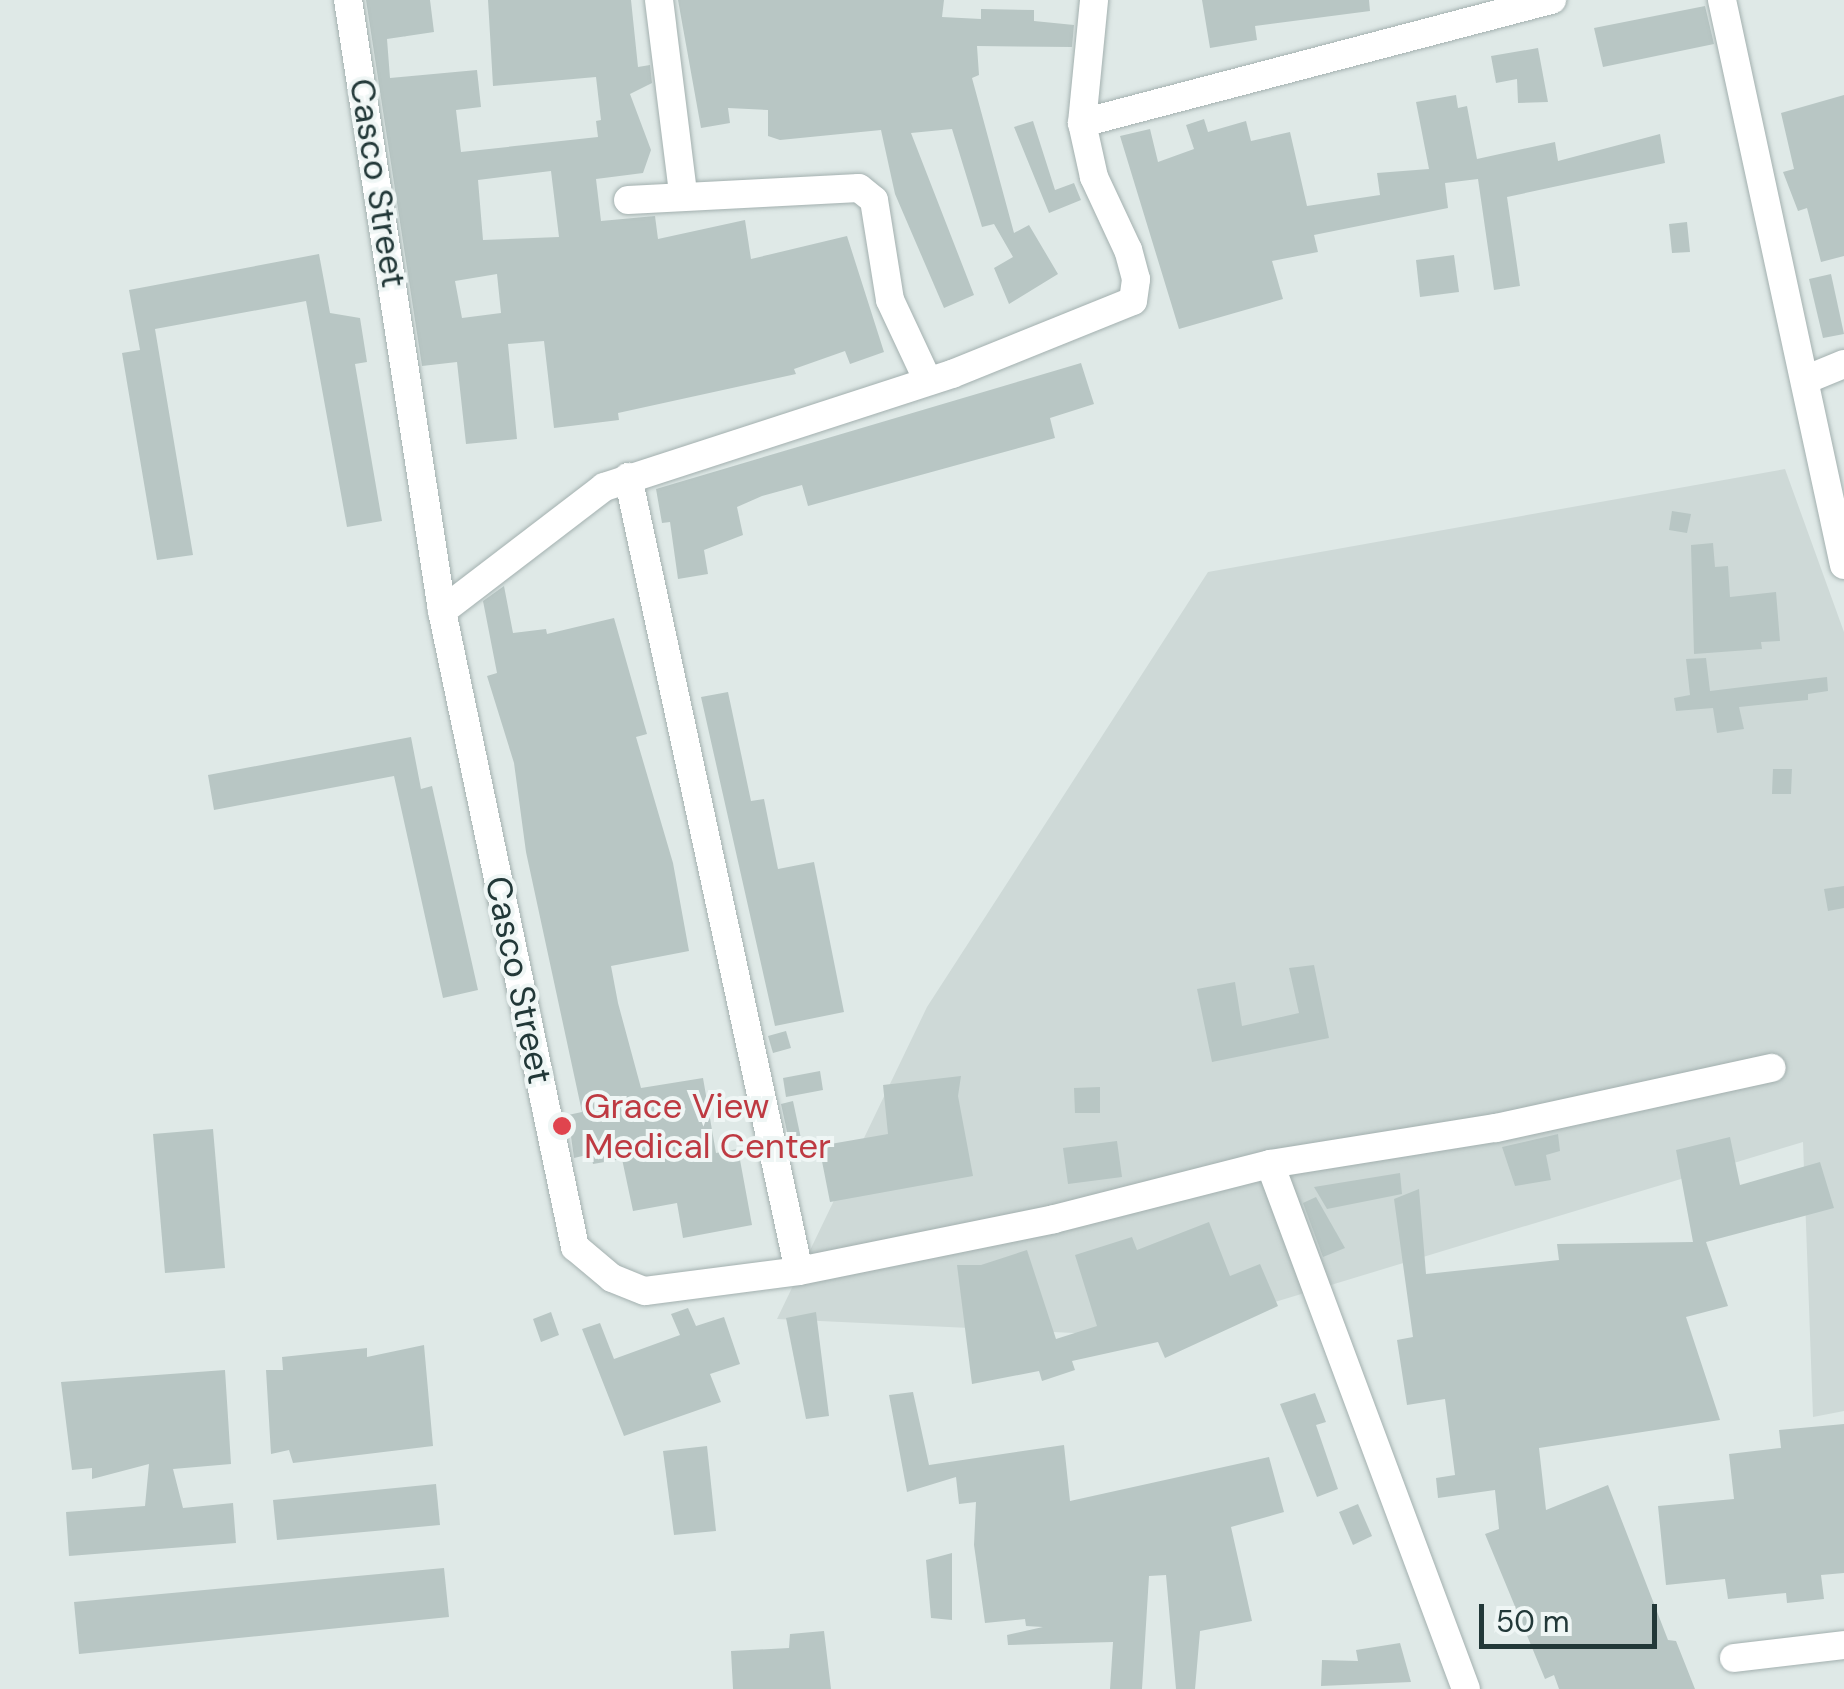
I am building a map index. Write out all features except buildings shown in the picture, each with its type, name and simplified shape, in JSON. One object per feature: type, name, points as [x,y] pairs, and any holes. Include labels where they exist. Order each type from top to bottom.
[{"type":"street","name":"Casco Street","points":[[348,0],[442,611],[575,1248],[612,1278],[644,1291],[799,1271],[1054,1218],[1270,1164],[1496,1128],[1772,1068]]},
{"type":"street","points":[[658,0],[682,193]]},
{"type":"street","points":[[442,611],[604,487],[1051,338],[1133,301],[1132,265],[1094,177],[1082,124],[1094,0]]},
{"type":"street","points":[[1082,124],[1552,0]]},
{"type":"street","points":[[1722,0],[1844,565]]},
{"type":"street","points":[[628,200],[682,193],[859,188],[874,200],[890,300],[928,381]]},
{"type":"street","points":[[1806,380],[1844,364]]},
{"type":"street","points":[[628,477],[799,1271]]},
{"type":"street","points":[[1270,1164],[1466,1689]]},
{"type":"street","points":[[1734,1658],[1844,1645]]},
{"type":"shaded area","points":[[1785,469],[1844,632],[1844,1411],[1813,1417],[1803,1142],[1159,1337],[777,1319],[927,1007],[1208,572]]},
{"type":"place","name":"Grace View Medical Center","points":[[562,1126]]}]
